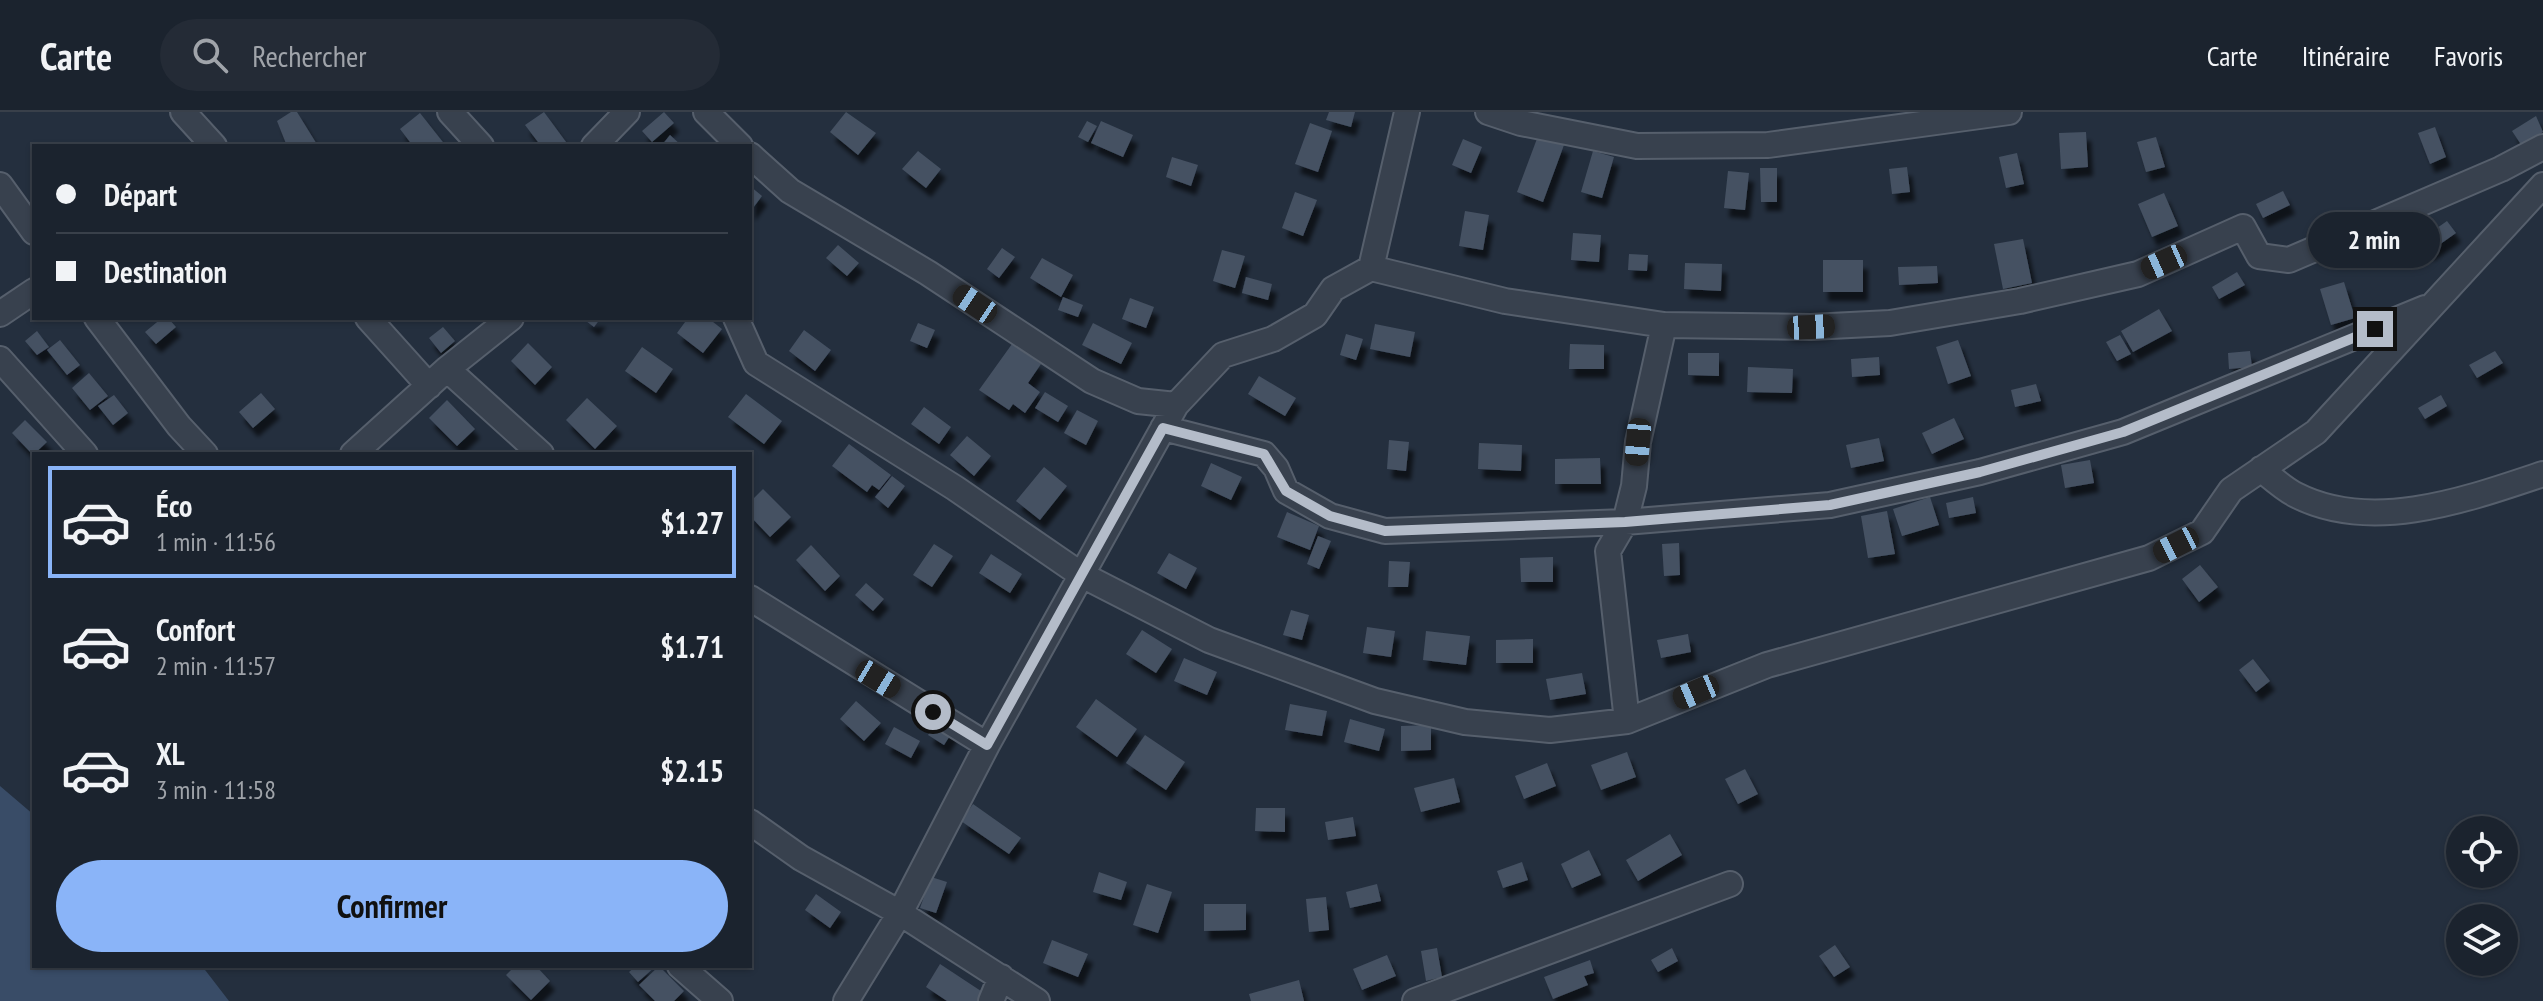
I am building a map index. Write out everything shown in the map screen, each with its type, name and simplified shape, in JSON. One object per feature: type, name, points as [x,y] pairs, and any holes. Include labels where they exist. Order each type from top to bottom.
[{"type":"street","points":[[183,112],[212,144]]},
{"type":"street","points":[[450,112],[479,144]]},
{"type":"street","points":[[596,144],[627,112]]},
{"type":"street","points":[[706,112],[738,144]]},
{"type":"street","points":[[1371,268],[1407,112]]},
{"type":"street","points":[[1488,112],[1521,123],[1637,146],[1768,145],[2009,112]]},
{"type":"street","points":[[846,1001],[900,913],[987,745],[1176,405],[1223,355],[1273,339],[1315,315],[1333,289],[1371,268],[1505,301],[1664,325],[1811,327],[1890,323],[2020,301],[2138,274],[2243,227],[2259,256],[2289,260],[2501,169],[2543,147]]},
{"type":"street","points":[[752,157],[790,191],[928,273],[1092,381],[1138,401],[1176,405]]},
{"type":"street","points":[[0,185],[32,229]]},
{"type":"street","points":[[737,320],[756,363],[955,488],[1080,574],[1209,640],[1375,701],[1465,722],[1550,730],[1627,721],[1767,665],[2149,558],[2202,532],[2231,490],[2316,432],[2543,185]]},
{"type":"street","points":[[0,314],[32,292]]},
{"type":"street","points":[[1163,428],[1264,454],[1286,491],[1330,516],[1385,531],[1625,522],[1830,505],[1980,472],[2123,432],[2431,306]]},
{"type":"street","points":[[99,320],[179,426],[203,452]]},
{"type":"street","points":[[370,320],[429,386]]},
{"type":"street","points":[[355,452],[447,369],[508,320]]},
{"type":"street","points":[[1627,721],[1608,551],[1625,522],[1634,486],[1638,442],[1664,325]]},
{"type":"street","points":[[0,359],[83,452]]},
{"type":"street","points":[[447,369],[539,452]]},
{"type":"street","points":[[2261,469],[2295,495],[2336,510],[2401,513],[2543,474]]},
{"type":"street","points":[[752,599],[987,745]]},
{"type":"street","points":[[752,823],[801,858],[900,913],[1037,1001]]},
{"type":"street","points":[[1415,1001],[1730,884]]},
{"type":"street","points":[[682,968],[720,1001]]},
{"type":"street","points":[[991,1001],[1001,977]]},
{"type":"water","points":[[0,786],[32,813],[32,968],[204,968],[229,1001],[0,1001]]},
{"type":"building","points":[[291,112],[297,112],[317,144],[286,144],[277,121]]},
{"type":"building","points":[[544,112],[568,144],[539,144],[525,125]]},
{"type":"building","points":[[664,112],[674,123],[652,142],[642,131]]},
{"type":"building","points":[[846,112],[876,133],[858,155],[830,132]]},
{"type":"building","points":[[1329,112],[1355,112],[1351,127],[1326,120]]},
{"type":"building","points":[[420,113],[444,144],[411,144],[400,129]]},
{"type":"building","points":[[2536,116],[2543,132],[2522,146],[2512,131]]},
{"type":"building","points":[[1087,121],[1097,126],[1088,142],[1078,137]]},
{"type":"building","points":[[1101,121],[1133,135],[1123,157],[1091,143]]},
{"type":"building","points":[[1310,123],[1332,131],[1318,172],[1295,164]]},
{"type":"building","points":[[2435,127],[2446,157],[2430,164],[2418,133]]},
{"type":"building","points":[[2086,132],[2088,167],[2061,169],[2059,133]]},
{"type":"building","points":[[670,135],[680,144],[663,144]]},
{"type":"building","points":[[1538,136],[1564,145],[1543,202],[1517,192]]},
{"type":"building","points":[[2156,137],[2165,167],[2146,172],[2137,142]]},
{"type":"building","points":[[1463,139],[1482,147],[1471,173],[1452,165]]},
{"type":"building","points":[[918,151],[941,169],[926,188],[902,169]]},
{"type":"building","points":[[1593,151],[1614,157],[1602,198],[1581,192]]},
{"type":"building","points":[[2017,153],[2024,184],[2006,188],[1999,157]]},
{"type":"building","points":[[1172,157],[1198,165],[1191,186],[1166,177]]},
{"type":"building","points":[[1907,167],[1910,192],[1892,194],[1889,169]]},
{"type":"building","points":[[1760,168],[1777,168],[1777,202],[1761,202]]},
{"type":"building","points":[[1728,171],[1749,173],[1745,210],[1724,208]]},
{"type":"building","points":[[752,188],[762,196],[752,209]]},
{"type":"building","points":[[2283,191],[2290,205],[2263,218],[2256,204]]},
{"type":"building","points":[[1295,192],[1317,200],[1303,236],[1282,228]]},
{"type":"building","points":[[2164,193],[2178,226],[2152,237],[2138,204]]},
{"type":"building","points":[[1465,211],[1489,215],[1483,250],[1459,246]]},
{"type":"building","points":[[2447,221],[2456,233],[2429,252],[2420,240]]},
{"type":"building","points":[[1573,233],[1601,235],[1599,262],[1571,260]]},
{"type":"building","points":[[2023,239],[2032,283],[2003,289],[1994,244]]},
{"type":"building","points":[[838,245],[859,263],[847,276],[826,258]]},
{"type":"building","points":[[1002,248],[1015,257],[999,278],[987,269]]},
{"type":"building","points":[[1222,250],[1245,256],[1235,288],[1213,281]]},
{"type":"building","points":[[1629,254],[1648,255],[1647,271],[1628,270]]},
{"type":"building","points":[[1042,258],[1073,275],[1061,297],[1030,278]]},
{"type":"building","points":[[1823,260],[1863,260],[1863,292],[1823,292]]},
{"type":"building","points":[[1685,263],[1722,264],[1721,291],[1684,289]]},
{"type":"building","points":[[1937,266],[1938,283],[1899,285],[1898,267]]},
{"type":"building","points":[[2237,272],[2245,285],[2219,299],[2212,287]]},
{"type":"building","points":[[1246,277],[1272,284],[1268,300],[1242,293]]},
{"type":"building","points":[[2344,282],[2355,318],[2331,325],[2320,289]]},
{"type":"building","points":[[1063,297],[1083,305],[1078,317],[1058,310]]},
{"type":"building","points":[[1130,298],[1154,307],[1146,328],[1122,319]]},
{"type":"building","points":[[2159,309],[2172,331],[2133,352],[2121,331]]},
{"type":"building","points":[[160,320],[170,320],[176,327],[156,344],[145,332]]},
{"type":"building","points":[[585,320],[599,320],[594,327]]},
{"type":"building","points":[[687,320],[711,320],[722,329],[703,353],[677,333]]},
{"type":"building","points":[[918,323],[935,330],[927,348],[910,341]]},
{"type":"building","points":[[1093,323],[1132,343],[1121,364],[1082,345]]},
{"type":"building","points":[[1375,324],[1415,332],[1410,357],[1370,349]]},
{"type":"building","points":[[443,327],[455,341],[441,353],[429,338]]},
{"type":"building","points":[[804,330],[831,350],[815,371],[789,351]]},
{"type":"building","points":[[37,331],[49,347],[37,355],[25,341]]},
{"type":"building","points":[[1346,334],[1363,339],[1356,360],[1340,355]]},
{"type":"building","points":[[2120,335],[2131,354],[2117,361],[2106,342]]},
{"type":"building","points":[[60,340],[80,365],[67,375],[47,350]]},
{"type":"building","points":[[1958,340],[1971,376],[1948,384],[1936,347]]},
{"type":"building","points":[[528,343],[552,367],[535,385],[511,361]]},
{"type":"building","points":[[1012,344],[1041,364],[1028,383],[1040,392],[1025,413],[1013,404],[1009,410],[979,390]]},
{"type":"building","points":[[1570,344],[1604,345],[1604,369],[1569,369]]},
{"type":"building","points":[[642,347],[673,369],[656,393],[625,371]]},
{"type":"building","points":[[2250,351],[2252,367],[2229,369],[2228,353]]},
{"type":"building","points":[[2495,351],[2503,363],[2477,378],[2469,365]]},
{"type":"building","points":[[1688,353],[1719,353],[1719,376],[1688,375]]},
{"type":"building","points":[[1879,357],[1880,375],[1852,377],[1851,359]]},
{"type":"building","points":[[1748,367],[1793,369],[1792,393],[1747,392]]},
{"type":"building","points":[[89,373],[108,396],[90,410],[72,388]]},
{"type":"building","points":[[1259,376],[1296,398],[1285,416],[1248,394]]},
{"type":"building","points":[[2036,384],[2041,401],[2015,407],[2011,390]]},
{"type":"building","points":[[1045,392],[1068,406],[1058,422],[1035,408]]},
{"type":"building","points":[[261,393],[275,409],[253,428],[239,412]]},
{"type":"building","points":[[746,394],[782,421],[764,444],[728,417]]},
{"type":"building","points":[[114,395],[128,413],[113,425],[98,406]]},
{"type":"building","points":[[2441,395],[2447,406],[2425,419],[2418,408]]},
{"type":"building","points":[[587,398],[617,426],[595,449],[566,420]]},
{"type":"building","points":[[447,400],[475,429],[457,446],[429,418]]},
{"type":"building","points":[[924,407],[951,427],[939,444],[911,424]]},
{"type":"building","points":[[1077,410],[1098,421],[1086,445],[1064,433]]},
{"type":"building","points":[[1954,418],[1964,439],[1932,454],[1922,433]]},
{"type":"building","points":[[25,420],[47,442],[32,454],[12,433]]},
{"type":"building","points":[[967,436],[991,456],[974,476],[950,455]]},
{"type":"building","points":[[1879,438],[1884,461],[1851,468],[1846,445]]},
{"type":"building","points":[[1389,440],[1409,442],[1406,471],[1387,469]]},
{"type":"building","points":[[1479,443],[1522,445],[1521,471],[1478,469]]},
{"type":"building","points":[[849,444],[891,475],[879,490],[872,485],[867,492],[832,466]]},
{"type":"building","points":[[1600,458],[1601,484],[1555,484],[1555,459]]},
{"type":"building","points":[[2090,460],[2094,483],[2065,488],[2061,465]]},
{"type":"building","points":[[1211,463],[1242,477],[1231,500],[1201,486]]},
{"type":"building","points":[[1044,467],[1067,486],[1040,520],[1016,501]]},
{"type":"building","points":[[892,476],[905,486],[888,508],[875,497]]},
{"type":"building","points":[[763,489],[791,517],[770,537],[752,518],[752,500]]},
{"type":"building","points":[[1930,497],[1939,525],[1902,536],[1893,509]]},
{"type":"building","points":[[1973,497],[1976,513],[1949,518],[1946,503]]},
{"type":"building","points":[[1887,511],[1895,554],[1868,558],[1861,516]]},
{"type":"building","points":[[1287,512],[1319,526],[1310,550],[1277,537]]},
{"type":"building","points":[[1318,536],[1331,541],[1319,569],[1307,564]]},
{"type":"building","points":[[1679,543],[1680,575],[1664,576],[1662,544]]},
{"type":"building","points":[[934,544],[953,556],[932,587],[913,575]]},
{"type":"building","points":[[811,545],[840,576],[825,591],[796,560]]},
{"type":"building","points":[[1169,553],[1197,568],[1186,589],[1157,573]]},
{"type":"building","points":[[991,554],[1022,574],[1010,593],[979,573]]},
{"type":"building","points":[[1553,557],[1553,582],[1521,582],[1520,558]]},
{"type":"building","points":[[1389,561],[1410,562],[1408,587],[1388,587]]},
{"type":"building","points":[[2200,565],[2218,587],[2199,602],[2182,579]]},
{"type":"building","points":[[866,583],[884,599],[873,611],[855,595]]},
{"type":"building","points":[[1291,610],[1309,615],[1302,640],[1283,635]]},
{"type":"building","points":[[1367,627],[1395,631],[1391,657],[1363,653]]},
{"type":"building","points":[[1142,630],[1172,649],[1156,673],[1126,654]]},
{"type":"building","points":[[1426,631],[1470,636],[1466,665],[1423,660]]},
{"type":"building","points":[[1688,634],[1691,652],[1661,658],[1657,640]]},
{"type":"building","points":[[1533,639],[1533,663],[1496,663],[1496,640]]},
{"type":"building","points":[[1184,658],[1217,672],[1207,695],[1174,681]]},
{"type":"building","points":[[2253,659],[2270,681],[2256,692],[2239,670]]},
{"type":"building","points":[[1582,673],[1586,694],[1550,700],[1546,679]]},
{"type":"building","points":[[1096,699],[1137,729],[1117,757],[1076,727]]},
{"type":"building","points":[[856,701],[881,723],[864,741],[840,719]]},
{"type":"building","points":[[1290,704],[1327,711],[1322,736],[1285,730]]},
{"type":"building","points":[[1350,719],[1385,729],[1379,751],[1344,742]]},
{"type":"building","points":[[936,721],[953,731],[944,745],[928,735]]},
{"type":"building","points":[[1431,725],[1431,750],[1401,751],[1401,726]]},
{"type":"building","points":[[894,727],[920,741],[911,758],[885,744]]},
{"type":"building","points":[[1145,735],[1185,762],[1166,790],[1126,763]]},
{"type":"building","points":[[1627,752],[1636,777],[1601,790],[1591,765]]},
{"type":"building","points":[[1547,763],[1556,786],[1524,799],[1515,776]]},
{"type":"building","points":[[1745,769],[1758,794],[1738,804],[1725,779]]},
{"type":"building","points":[[1454,778],[1460,802],[1421,812],[1414,788]]},
{"type":"building","points":[[973,804],[1021,838],[1009,854],[961,821]]},
{"type":"building","points":[[1256,808],[1285,808],[1285,832],[1255,831]]},
{"type":"building","points":[[1353,817],[1356,836],[1328,840],[1325,822]]},
{"type":"building","points":[[1670,834],[1682,855],[1638,881],[1626,860]]},
{"type":"building","points":[[1589,850],[1601,875],[1572,888],[1561,864]]},
{"type":"building","points":[[1522,862],[1528,880],[1503,888],[1497,871]]},
{"type":"building","points":[[1099,872],[1127,882],[1121,900],[1093,892]]},
{"type":"building","points":[[931,877],[947,882],[936,913],[920,908]]},
{"type":"building","points":[[1147,884],[1172,892],[1158,933],[1133,925]]},
{"type":"building","points":[[1377,884],[1381,901],[1350,908],[1346,892]]},
{"type":"building","points":[[816,894],[841,912],[830,928],[805,910]]},
{"type":"building","points":[[1326,897],[1329,930],[1309,932],[1306,899]]},
{"type":"building","points":[[1204,904],[1246,904],[1246,930],[1204,931]]},
{"type":"building","points":[[1052,940],[1088,954],[1078,977],[1043,963]]},
{"type":"building","points":[[1835,945],[1850,967],[1834,977],[1819,956]]},
{"type":"building","points":[[1437,948],[1442,977],[1426,981],[1421,951]]},
{"type":"building","points":[[1672,948],[1678,961],[1658,972],[1651,960]]},
{"type":"building","points":[[1387,955],[1396,976],[1362,990],[1353,969]]},
{"type":"building","points":[[1590,960],[1594,973],[1584,976],[1588,985],[1553,999],[1544,977]]},
{"type":"building","points":[[940,964],[987,995],[982,1001],[947,1001],[926,987]]},
{"type":"building","points":[[513,968],[538,968],[550,981],[531,1000],[506,975]]},
{"type":"building","points":[[634,968],[654,968],[638,982],[629,972]]},
{"type":"building","points":[[657,968],[661,968],[684,991],[674,1001],[655,1001],[639,985]]},
{"type":"building","points":[[1299,980],[1304,1001],[1251,1001],[1249,994]]},
{"type":"route","points":[[933,712],[987,745],[1163,428],[1264,454],[1276,468],[1286,491],[1330,516],[1385,531],[1625,522],[1830,505],[1980,472],[2123,432],[2375,329]]}]
